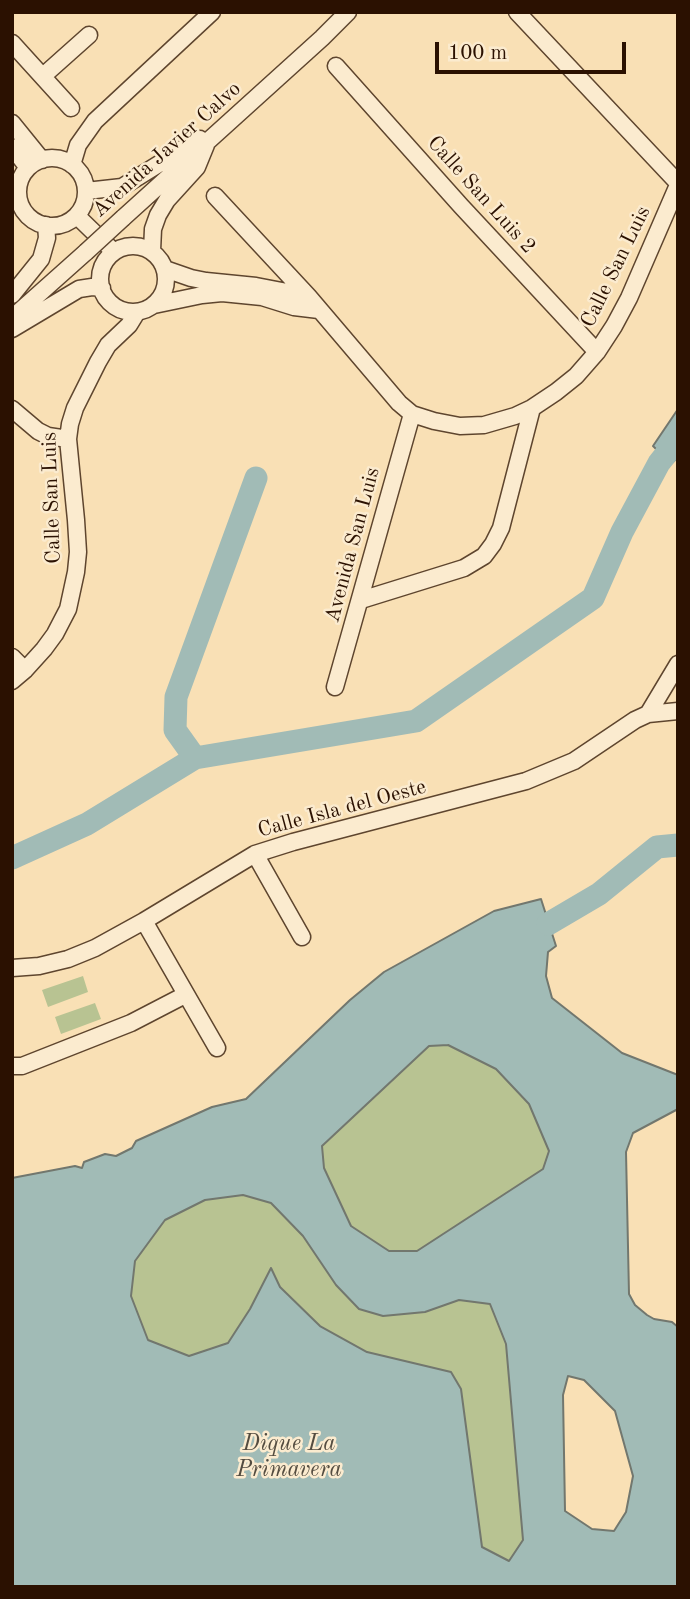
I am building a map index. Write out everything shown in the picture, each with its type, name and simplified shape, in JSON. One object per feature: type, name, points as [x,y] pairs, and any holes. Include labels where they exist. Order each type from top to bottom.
[{"type":"street","points":[[72,164],[78,145],[95,121],[212,12]]},
{"type":"street","name":"Avenida Javier Calvo","points":[[12,318],[348,12]]},
{"type":"street","points":[[517,12],[678,184]]},
{"type":"street","points":[[43,76],[89,34]]},
{"type":"street","points":[[12,43],[71,108]]},
{"type":"street","name":"Calle San Luis 2","points":[[336,66],[597,352]]},
{"type":"street","points":[[12,123],[35,164]]},
{"type":"street","points":[[86,191],[122,187],[191,144],[212,138]]},
{"type":"street","points":[[152,251],[153,229],[158,215],[167,200],[197,167],[212,138]]},
{"type":"street","points":[[12,146],[35,164]]},
{"type":"street","points":[[52,158],[72,164],[82,176],[86,191],[77,216],[57,225],[46,225],[33,219],[23,209],[18,195],[20,180],[35,164],[52,158]]},
{"type":"street","name":"Calle San Luis","points":[[215,196],[278,262],[385,388],[412,414],[460,426],[484,425],[532,408],[576,376],[597,352],[629,298],[678,184]]},
{"type":"street","points":[[77,216],[114,252]]},
{"type":"street","points":[[12,295],[41,259],[47,238],[46,225]]},
{"type":"street","points":[[154,305],[161,298],[167,279],[160,259],[152,251],[140,246],[127,246],[114,252],[102,268],[100,278],[107,298],[122,310],[137,312],[154,305],[222,293],[264,292],[308,296]]},
{"type":"street","points":[[264,292],[278,262]]},
{"type":"street","points":[[165,269],[206,281],[233,282],[264,292],[294,307],[319,310]]},
{"type":"street","points":[[12,329],[79,289],[102,288]]},
{"type":"street","name":"Calle San Luis","points":[[12,681],[44,649],[63,621],[72,593],[78,552],[68,439],[70,424],[75,408],[108,345],[115,306]]},
{"type":"street","name":"Calle San Luis","points":[[108,345],[129,325],[137,312]]},
{"type":"street","points":[[361,600],[464,568],[484,556],[501,528],[532,408]]},
{"type":"street","points":[[12,409],[38,431],[48,436],[68,439]]},
{"type":"street","name":"Avenida San Luis","points":[[335,687],[412,414]]},
{"type":"street","points":[[12,657],[25,670]]},
{"type":"street","name":"Calle Isla del Oeste","points":[[648,714],[678,664]]},
{"type":"street","name":"Calle Isla del Oeste","points":[[12,968],[68,959],[95,948],[255,854],[526,781],[574,761],[648,714],[678,711]]},
{"type":"street","points":[[255,854],[302,937]]},
{"type":"street","points":[[144,921],[217,1048]]},
{"type":"street","points":[[12,1066],[22,1066],[131,1023],[185,995]]},
{"type":"green space","points":[[83,976],[88,992],[48,1007],[42,990]]},
{"type":"green space","points":[[95,1003],[101,1019],[61,1034],[55,1017]]},
{"type":"green space","points":[[448,1045],[496,1069],[529,1104],[549,1151],[543,1169],[417,1251],[389,1251],[351,1226],[324,1168],[322,1146],[429,1046]]},
{"type":"green space","points":[[243,1195],[271,1203],[303,1236],[336,1285],[425,1312],[459,1300],[490,1304],[506,1344],[523,1541],[509,1561],[482,1548],[461,1389],[451,1372],[367,1352],[320,1326],[280,1287],[271,1269],[228,1343],[189,1356],[148,1340],[131,1296],[135,1261],[165,1220],[205,1200]]},
{"type":"water","points":[[678,409],[678,457],[671,464],[653,446]]},
{"type":"water","name":"Dique La Primavera","points":[[541,899],[556,946],[548,952],[546,976],[552,998],[622,1053],[678,1075],[678,1109],[633,1133],[626,1152],[629,1294],[635,1305],[647,1315],[672,1322],[678,1327],[678,1587],[12,1587],[12,1178],[75,1166],[82,1168],[84,1162],[105,1154],[116,1156],[132,1148],[136,1141],[212,1107],[246,1099],[350,1000],[384,972],[494,911]],"holes":[[[448,1045],[496,1069],[529,1104],[549,1151],[543,1169],[417,1251],[389,1251],[351,1226],[324,1168],[322,1146],[429,1046]],[[243,1195],[271,1203],[303,1236],[336,1285],[359,1309],[383,1316],[425,1312],[459,1300],[490,1304],[506,1344],[523,1540],[509,1561],[482,1547],[461,1389],[451,1372],[367,1352],[320,1326],[280,1287],[271,1268],[250,1309],[228,1343],[189,1356],[148,1340],[131,1296],[135,1261],[165,1220],[205,1200]],[[568,1376],[584,1380],[615,1411],[633,1476],[626,1512],[614,1531],[592,1529],[565,1511],[563,1395]]]},
{"type":"waterway","points":[[256,478],[176,697],[175,730],[195,758],[416,721],[593,598],[622,532],[659,463],[678,439]]},
{"type":"waterway","points":[[12,858],[87,824],[195,758]]},
{"type":"waterway","points":[[548,924],[599,894],[657,847],[678,845]]}]
